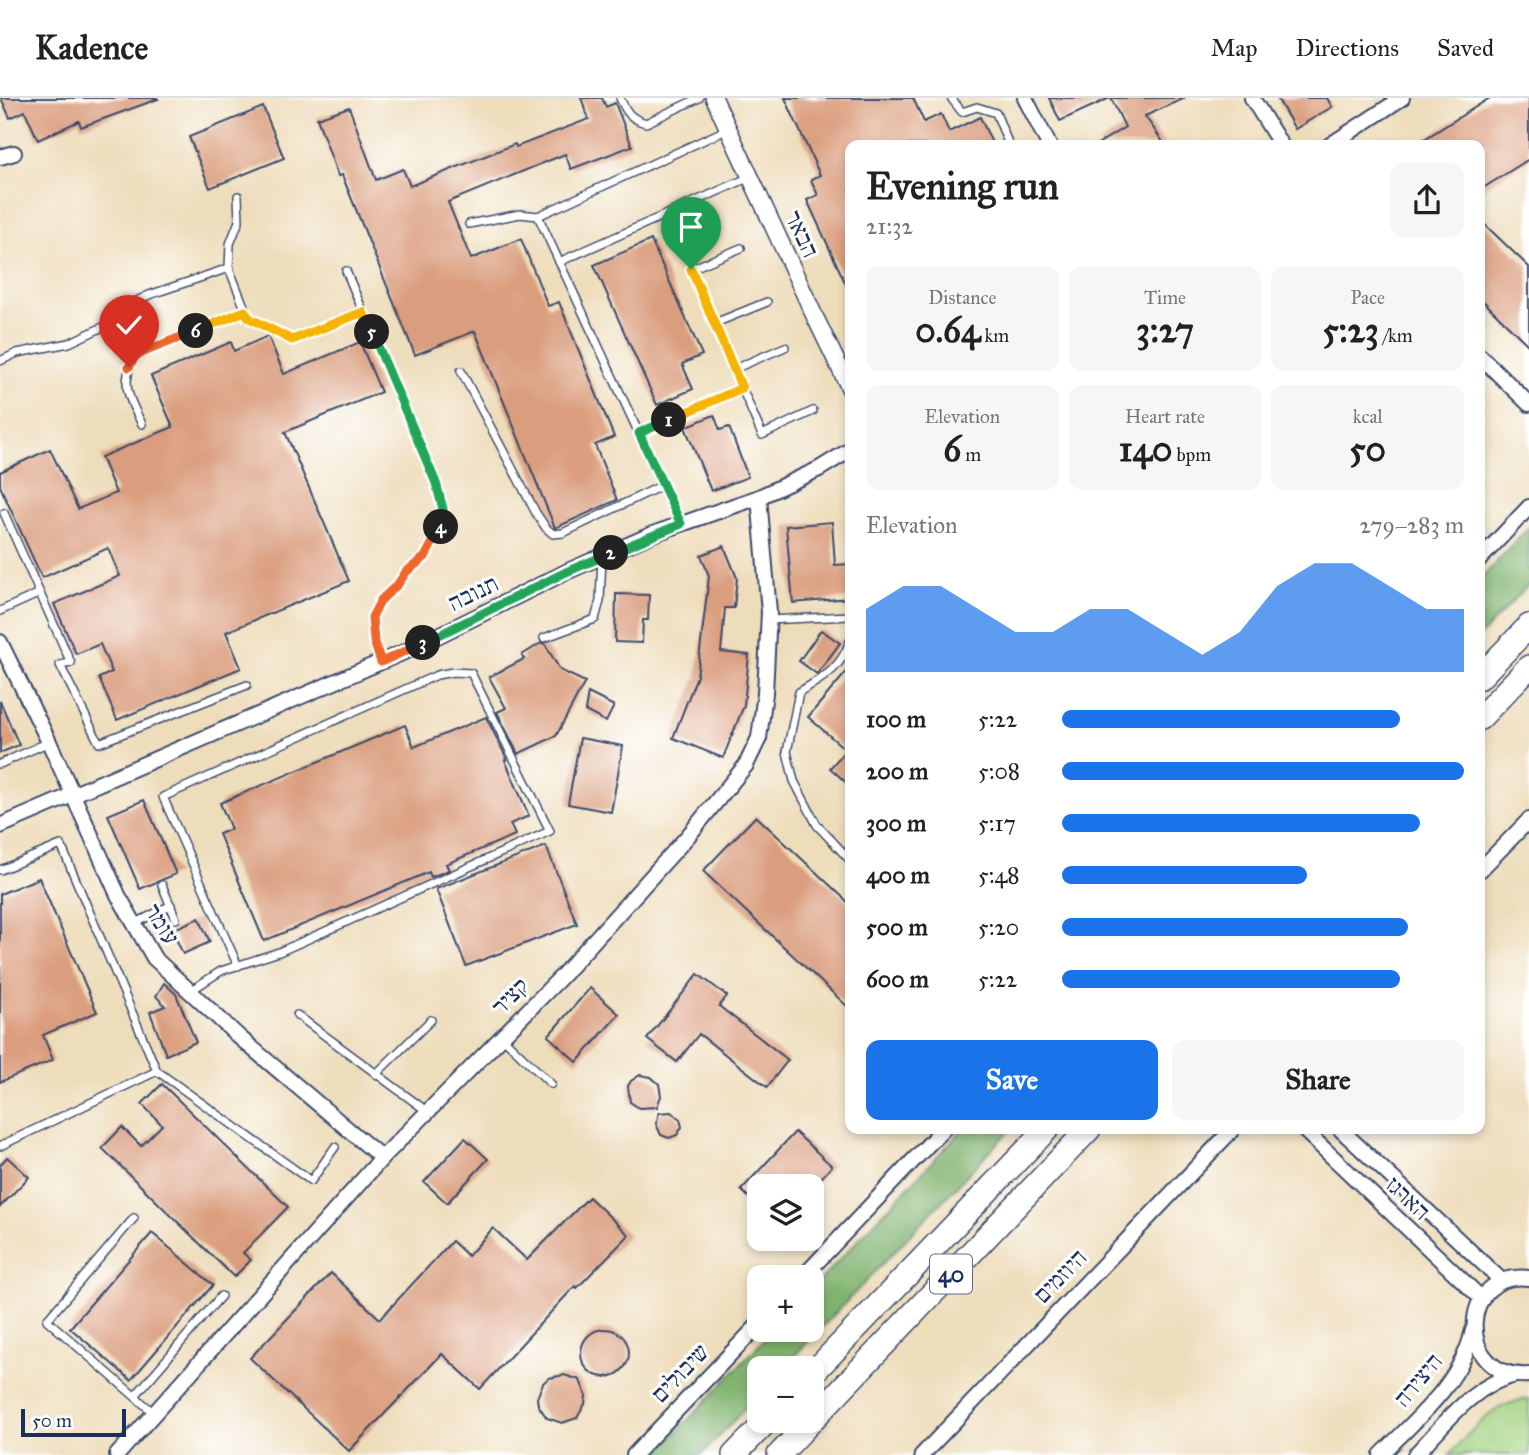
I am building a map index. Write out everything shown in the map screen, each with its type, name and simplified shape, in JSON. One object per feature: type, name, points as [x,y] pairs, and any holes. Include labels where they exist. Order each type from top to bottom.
[{"type":"highway","points":[[1485,672],[1529,626]]},
{"type":"highway","points":[[1485,713],[1529,667]]},
{"type":"highway","name":"40","points":[[824,1361],[1042,1134]]},
{"type":"highway","name":"40","points":[[824,1406],[1084,1134]]},
{"type":"highway","points":[[734,1455],[755,1433]]},
{"type":"highway","name":"40","points":[[779,1455],[799,1433]]},
{"type":"street","name":"הבאר","points":[[714,98],[845,378]]},
{"type":"street","points":[[1025,98],[1046,140]]},
{"type":"street","points":[[1252,98],[1278,140]]},
{"type":"street","points":[[1338,140],[1401,98]]},
{"type":"street","points":[[1485,361],[1529,404]]},
{"type":"street","name":"תנובה","points":[[0,826],[381,662],[602,556],[681,524],[759,497],[819,469],[845,453]]},
{"type":"street","name":"קציר","points":[[117,1455],[383,1158],[561,977],[746,765],[759,738],[765,693],[768,620],[759,497]]},
{"type":"street","points":[[1485,554],[1529,507]]},
{"type":"street","name":"עומר","points":[[0,642],[133,924],[154,958],[239,1038],[383,1158]]},
{"type":"street","points":[[1485,865],[1529,820]]},
{"type":"street","points":[[814,1265],[938,1134]]},
{"type":"street","name":"היוזמים","points":[[922,1455],[1228,1134]]},
{"type":"street","name":"הארגז","points":[[1308,1134],[1482,1299]]},
{"type":"street","name":"הארגז","points":[[1345,1134],[1502,1282]]},
{"type":"street","points":[[1482,1299],[1502,1282],[1513,1278],[1529,1278]]},
{"type":"street","name":"היצירה","points":[[1381,1455],[1459,1370],[1469,1348],[1476,1311],[1482,1299]]},
{"type":"street","points":[[1474,1325],[1478,1346],[1491,1364],[1504,1371],[1523,1375]]},
{"type":"street","name":"שיבולים","points":[[634,1455],[747,1337]]},
{"type":"street","name":"היצירה","points":[[1416,1455],[1483,1387],[1499,1379],[1523,1375]]},
{"type":"lane","points":[[620,98],[634,120],[646,123],[699,98]]},
{"type":"lane","points":[[951,98],[962,112],[976,107],[996,113],[1007,140]]},
{"type":"lane","points":[[469,224],[520,214],[538,216],[728,129]]},
{"type":"lane","points":[[559,262],[750,177]]},
{"type":"lane","points":[[238,196],[239,221],[230,244],[229,268],[249,318],[292,340],[363,312]]},
{"type":"lane","points":[[538,216],[681,524]]},
{"type":"lane","points":[[741,248],[691,269],[762,435],[813,411]]},
{"type":"lane","points":[[0,361],[17,353],[69,343],[105,326],[127,306],[149,295],[229,268]]},
{"type":"lane","points":[[346,271],[436,483],[443,509],[442,524],[425,557],[406,572],[381,600],[372,617],[374,641],[381,662]]},
{"type":"lane","points":[[715,323],[766,302]]},
{"type":"lane","points":[[142,424],[128,397],[129,367],[136,355],[245,311]]},
{"type":"lane","points":[[734,369],[785,347]]},
{"type":"lane","points":[[461,370],[536,513],[553,534],[563,533],[663,485]]},
{"type":"lane","points":[[639,433],[742,388]]},
{"type":"lane","points":[[4,513],[71,663],[60,665],[99,743],[247,685]]},
{"type":"lane","points":[[544,638],[595,620],[600,601],[602,556]]},
{"type":"lane","points":[[0,611],[40,593]]},
{"type":"lane","points":[[768,620],[845,616]]},
{"type":"lane","points":[[845,656],[828,676],[799,692],[786,752],[794,781],[817,825],[845,855]]},
{"type":"lane","points":[[189,991],[221,971],[238,966],[279,952],[550,831],[471,673],[437,675],[163,797],[238,966]]},
{"type":"lane","points":[[0,764],[49,742]]},
{"type":"lane","points":[[0,870],[61,845],[157,1071],[311,1181],[335,1147]]},
{"type":"lane","points":[[162,885],[176,919]]},
{"type":"lane","points":[[133,924],[171,905]]},
{"type":"lane","points":[[297,1015],[428,1112]]},
{"type":"lane","points":[[376,1074],[431,1020]]},
{"type":"lane","points":[[502,1037],[551,1084]]},
{"type":"lane","points":[[0,1146],[157,1071]]},
{"type":"lane","points":[[134,1218],[47,1320],[155,1414]]},
{"type":"lane","points":[[135,1396],[221,1296]]},
{"type":"green space","points":[[1529,527],[1529,584],[1485,631],[1485,575]]},
{"type":"green space","points":[[958,1134],[1006,1134],[824,1325],[824,1276]]},
{"type":"green space","points":[[762,1342],[808,1342],[794,1356],[748,1356]]},
{"type":"green space","points":[[747,1358],[747,1407],[701,1455],[655,1455]]},
{"type":"green space","points":[[1529,1399],[1529,1455],[1449,1455],[1475,1427],[1494,1412],[1516,1401]]},
{"type":"building","points":[[1,98],[158,99],[81,127],[79,121],[38,140],[25,111],[10,118]]},
{"type":"building","points":[[581,98],[602,98],[606,107],[615,103],[632,146],[571,169],[565,154],[448,202],[471,259],[521,239],[548,306],[559,302],[614,437],[595,445],[617,500],[555,528],[475,331],[415,355],[342,175],[338,176],[317,118],[349,107],[376,180],[403,169],[410,186],[515,144],[516,147],[589,119]]},
{"type":"building","points":[[785,98],[913,98],[924,122],[941,114],[949,132],[980,117],[991,140],[845,140],[845,282],[807,200],[818,195],[811,180],[820,175]]},
{"type":"building","points":[[1049,98],[1110,98],[1060,121]]},
{"type":"building","points":[[1111,98],[1185,98],[1145,116],[1162,140],[1104,140],[1125,127]]},
{"type":"building","points":[[1277,98],[1327,98],[1332,107],[1295,129]]},
{"type":"building","points":[[1490,98],[1529,98],[1529,159],[1485,187],[1485,140],[1423,140]]},
{"type":"building","points":[[263,107],[284,158],[210,188],[189,137]]},
{"type":"building","points":[[1485,225],[1529,267],[1529,346],[1485,303]]},
{"type":"building","points":[[651,240],[702,355],[682,364],[693,389],[657,405],[594,265]]},
{"type":"building","points":[[268,336],[284,374],[360,342],[381,392],[285,432],[349,581],[226,632],[241,668],[117,720],[99,678],[112,672],[100,644],[76,654],[54,604],[120,576],[108,548],[42,578],[0,486],[0,472],[50,449],[78,509],[116,493],[101,457],[173,427],[151,376],[231,342],[234,351]]},
{"type":"building","points":[[714,415],[720,430],[729,427],[748,477],[711,491],[685,427]]},
{"type":"building","points":[[832,522],[835,565],[845,564],[845,598],[793,603],[786,526]]},
{"type":"building","points":[[724,546],[737,578],[734,608],[725,608],[721,652],[749,655],[744,705],[723,758],[673,738],[697,676],[709,576],[701,555]]},
{"type":"building","points":[[616,594],[649,595],[648,620],[643,620],[642,643],[615,642]]},
{"type":"building","points":[[821,630],[840,643],[817,674],[799,661]]},
{"type":"building","points":[[541,643],[545,644],[560,670],[585,682],[556,736],[518,754],[497,712],[506,708],[489,677],[524,659],[522,655]]},
{"type":"building","points":[[845,674],[845,749],[808,717]]},
{"type":"building","points":[[588,693],[614,706],[606,722],[585,711]]},
{"type":"building","points":[[0,701],[19,745],[0,753]]},
{"type":"building","points":[[486,717],[507,759],[505,760],[529,816],[510,824],[515,835],[446,864],[449,870],[431,877],[429,872],[264,941],[219,834],[231,829],[220,803],[405,725],[414,747]]},
{"type":"building","points":[[580,738],[623,746],[611,812],[568,804]]},
{"type":"building","points":[[845,751],[845,782],[830,768]]},
{"type":"building","points":[[144,800],[176,874],[140,889],[108,815]]},
{"type":"building","points":[[756,816],[845,899],[845,1004],[703,871]]},
{"type":"building","points":[[546,846],[577,924],[466,966],[436,889]]},
{"type":"building","points":[[39,878],[97,1012],[43,1035],[53,1060],[0,1082],[0,894]]},
{"type":"building","points":[[199,918],[210,942],[183,954],[172,930]]},
{"type":"building","points":[[698,974],[727,996],[719,1006],[788,1060],[767,1087],[699,1034],[677,1062],[647,1039]]},
{"type":"building","points":[[164,983],[176,994],[196,1042],[166,1055],[150,1012],[165,1006],[156,996]]},
{"type":"building","points":[[590,988],[619,1014],[577,1062],[548,1036]]},
{"type":"building","points":[[640,1075],[651,1077],[659,1084],[661,1096],[657,1107],[639,1108],[630,1102],[628,1086]]},
{"type":"building","points":[[162,1084],[288,1207],[243,1253],[251,1260],[234,1277],[102,1148],[122,1127],[141,1146],[162,1125],[142,1104]]},
{"type":"building","points":[[671,1112],[680,1119],[682,1127],[677,1135],[669,1138],[661,1135],[656,1124],[659,1113]]},
{"type":"building","points":[[795,1132],[832,1166],[824,1175],[756,1174]]},
{"type":"building","points":[[465,1138],[488,1159],[447,1203],[424,1182]]},
{"type":"building","points":[[7,1157],[29,1177],[0,1207],[0,1165]]},
{"type":"building","points":[[747,1184],[747,1196],[741,1190]]},
{"type":"building","points":[[589,1197],[629,1235],[577,1288],[575,1286],[480,1389],[442,1354],[349,1451],[250,1358],[331,1273],[380,1319],[452,1241],[468,1256],[493,1228],[527,1260]]},
{"type":"building","points":[[152,1233],[213,1285],[131,1380],[70,1328]]},
{"type":"building","points":[[605,1329],[622,1336],[629,1353],[622,1370],[605,1377],[588,1370],[581,1353],[588,1336]]},
{"type":"building","points":[[564,1375],[580,1380],[586,1396],[585,1404],[577,1418],[562,1423],[547,1418],[538,1405],[537,1398],[543,1383],[549,1378]]},
{"type":"route","points":[[129,367],[136,355],[245,311],[249,318],[292,340],[363,312],[436,483],[443,509],[438,536],[425,557],[406,572],[381,600],[372,617],[374,641],[381,662],[566,572],[681,524],[639,433],[742,388],[691,269]]}]
